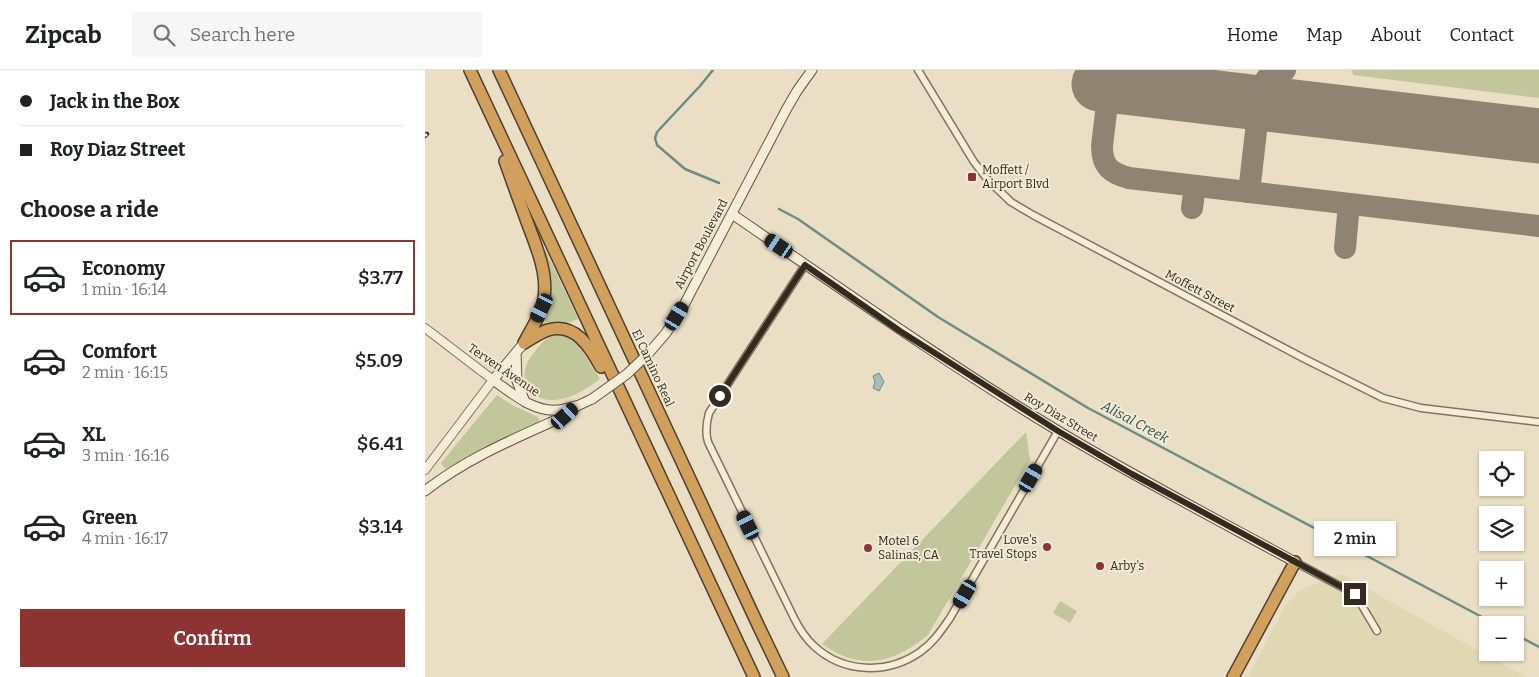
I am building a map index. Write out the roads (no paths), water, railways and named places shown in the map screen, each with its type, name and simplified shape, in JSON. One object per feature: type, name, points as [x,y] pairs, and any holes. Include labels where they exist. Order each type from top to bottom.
[{"type":"highway","points":[[470,70],[754,677]]},
{"type":"highway","name":"El Camino Real","points":[[499,70],[783,677]]},
{"type":"highway","points":[[480,90],[535,242],[543,270],[544,297],[542,308],[520,348]]},
{"type":"highway","points":[[520,348],[547,331],[557,329],[568,330],[577,335],[592,351],[644,443]]},
{"type":"highway","points":[[1233,677],[1295,562]]},
{"type":"main road","name":"Airport Boulevard","points":[[425,491],[466,462],[565,416],[577,406],[591,399],[627,374],[648,354],[666,333],[684,305],[785,110],[812,70]]},
{"type":"main road","name":"Roy Diaz Street","points":[[732,214],[900,331],[1058,431],[1132,474],[1295,562]]},
{"type":"main road","points":[[493,380],[520,348]]},
{"type":"main road","points":[[520,348],[517,381],[525,402]]},
{"type":"main road","name":"Terven Avenue","points":[[493,380],[525,402],[538,408],[555,410],[577,406]]},
{"type":"street","name":"Moffett Street","points":[[918,70],[974,162],[988,180],[1006,198],[1033,215],[1303,358],[1383,398],[1421,408],[1539,422]]},
{"type":"street","points":[[805,265],[709,413],[705,432],[708,442],[793,618],[806,638],[833,660],[866,668],[899,664],[921,652],[936,639],[951,618],[1058,431]]},
{"type":"street","name":"Terven Avenue","points":[[425,328],[493,380]]},
{"type":"street","points":[[425,470],[493,380]]},
{"type":"street","name":"Roy Diaz Street","points":[[1295,562],[1355,594],[1377,631]]},
{"type":"water","points":[[879,373],[884,382],[879,391],[873,388],[875,382],[873,376]]},
{"type":"waterway","name":"Alisal Creek","points":[[713,70],[657,132],[655,138],[657,145],[685,169],[719,183]]},
{"type":"waterway","name":"Alisal Creek","points":[[779,209],[798,219],[938,317],[1088,408],[1480,616]]},
{"type":"waterway","name":"Alisal Creek","points":[[1524,639],[1539,647]]},
{"type":"place","name":"Moffett / Airport Blvd","points":[[972,177]]},
{"type":"place","name":"Love's Travel Stops","points":[[1047,547]]},
{"type":"place","name":"Motel 6 Salinas, CA","points":[[868,548]]},
{"type":"place","name":"Arby's","points":[[1100,566]]}]
